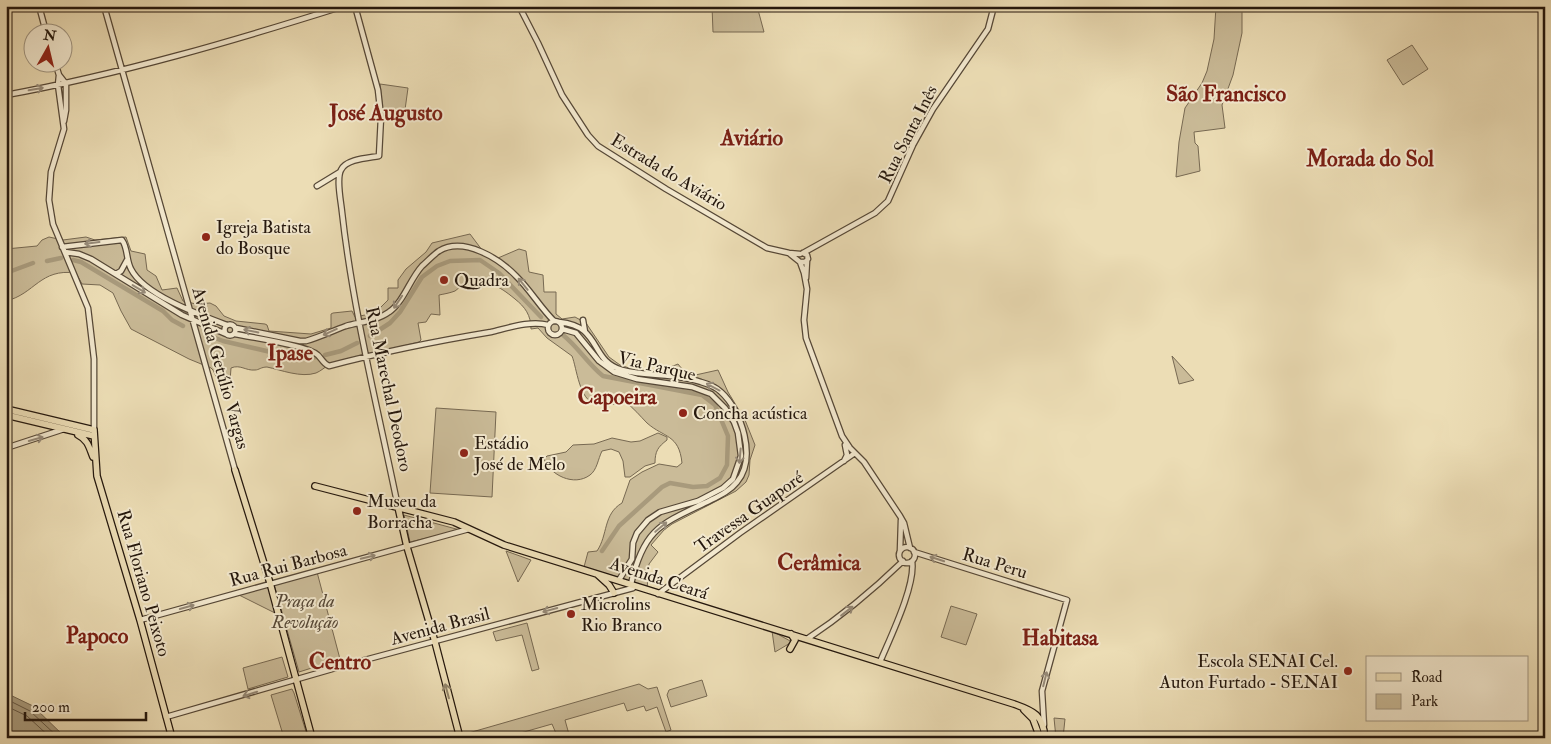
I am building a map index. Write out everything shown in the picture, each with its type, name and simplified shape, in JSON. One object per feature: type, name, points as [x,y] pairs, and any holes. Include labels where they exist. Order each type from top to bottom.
[{"type":"main road","points":[[6,408],[94,433]]},
{"type":"main road","points":[[6,415],[64,429],[94,433]]},
{"type":"main road","points":[[64,429],[86,439],[96,464]]},
{"type":"main road","name":"Rua Floriano Peixoto","points":[[94,433],[98,476],[172,738]]},
{"type":"main road","name":"Avenida Getúlio Vargas","points":[[235,470],[270,584],[312,738]]},
{"type":"main road","name":"Avenida Ceará","points":[[315,486],[454,522],[471,528],[504,545],[619,580],[631,587],[791,634],[1019,706]]},
{"type":"main road","name":"Rua Marechal Deodoro","points":[[398,508],[407,548],[460,738]]},
{"type":"main road","points":[[596,573],[609,585],[614,593]]},
{"type":"main road","points":[[790,648],[795,640],[791,634]]},
{"type":"main road","points":[[1019,706],[1041,727]]},
{"type":"main road","points":[[1019,706],[1037,714],[1045,738]]},
{"type":"main road","points":[[1040,738],[1041,727]]},
{"type":"street","points":[[39,6],[43,22]]},
{"type":"street","name":"Avenida Getúlio Vargas","points":[[104,6],[235,470]]},
{"type":"street","points":[[6,95],[122,71],[264,31],[344,6]]},
{"type":"street","points":[[317,186],[340,172],[344,166],[350,163],[379,156],[381,117],[378,90],[355,6]]},
{"type":"street","name":"Estrada do Aviário","points":[[518,6],[562,94],[588,135],[598,146],[666,189],[767,248],[789,253],[801,253]]},
{"type":"street","name":"Rua Santa Inês","points":[[801,253],[875,213],[888,201],[913,145],[933,109],[988,29],[994,6]]},
{"type":"street","points":[[58,72],[66,84],[66,110],[63,123]]},
{"type":"street","points":[[59,75],[58,85],[64,129],[50,172],[49,200],[53,224],[84,295],[91,322],[94,359],[94,433]]},
{"type":"street","name":"Rua Marechal Deodoro","points":[[340,172],[340,192],[346,250],[398,508]]},
{"type":"street","points":[[64,250],[122,240],[131,270],[146,286],[190,311],[227,326],[233,325],[236,328],[306,341],[359,322],[379,318],[390,312],[396,306],[412,280],[432,256],[440,250],[457,245],[479,252],[507,267],[557,321],[562,329],[558,334],[553,335],[548,329],[548,325]]},
{"type":"street","name":"Rua Santa Inês","points":[[808,259],[816,246]]},
{"type":"street","points":[[64,250],[85,256],[192,320],[229,336],[235,334],[298,347],[316,354],[324,364],[329,366],[366,356],[530,324],[548,325],[557,321],[579,327],[586,333]]},
{"type":"street","name":"Estrada do Aviário","points":[[789,253],[799,261]]},
{"type":"street","points":[[806,279],[799,261],[801,253],[806,254],[808,259],[804,320],[809,347],[847,452],[843,462]]},
{"type":"street","points":[[799,261],[804,263],[808,259]]},
{"type":"street","points":[[116,274],[121,271],[127,260]]},
{"type":"street","points":[[124,280],[131,270]]},
{"type":"street","points":[[583,320],[586,333]]},
{"type":"street","points":[[226,334],[225,328],[227,326]]},
{"type":"street","points":[[235,334],[236,328]]},
{"type":"street","name":"Via Parque","points":[[562,329],[576,333],[599,361],[614,372],[637,378],[692,387],[711,394],[725,408],[736,428],[740,444],[741,456],[733,479],[723,488],[698,501],[655,515],[637,533],[632,559],[619,580]]},
{"type":"street","name":"Via Parque","points":[[586,333],[603,358],[616,368],[690,379],[712,386],[728,400],[743,431],[747,454],[744,470],[737,483],[715,498],[664,523],[652,534],[636,561],[631,587]]},
{"type":"street","points":[[6,448],[64,429]]},
{"type":"street","points":[[842,436],[850,448],[864,462],[901,520],[907,532],[910,548],[914,552],[912,561],[913,574],[880,662]]},
{"type":"street","name":"Travessa Guaporé","points":[[658,594],[740,533],[855,453]]},
{"type":"street","points":[[901,520],[900,557],[903,561]]},
{"type":"street","name":"Rua Rui Barbosa","points":[[140,620],[407,548],[471,528]]},
{"type":"street","points":[[634,543],[638,548],[644,547]]},
{"type":"street","points":[[900,552],[905,547],[910,548]]},
{"type":"street","name":"Rua Peru","points":[[914,552],[1067,600],[1042,691],[1041,727]]},
{"type":"street","points":[[903,561],[912,561]]},
{"type":"street","points":[[807,639],[876,588],[903,561]]},
{"type":"street","name":"Avenida Brasil","points":[[166,717],[296,679],[631,587]]},
{"type":"green space","points":[[712,6],[757,6],[764,32],[713,32]]},
{"type":"green space","points":[[1216,6],[1242,6],[1242,33],[1233,75],[1222,105],[1225,128],[1194,132],[1195,143],[1198,146],[1200,171],[1176,177],[1179,142],[1185,108],[1202,83],[1207,71],[1214,39]]},
{"type":"green space","points":[[1412,45],[1428,69],[1403,85],[1387,60]]},
{"type":"green space","points":[[380,84],[408,88],[404,117],[383,114]]},
{"type":"green space","points":[[470,234],[482,250],[498,258],[519,249],[526,251],[529,272],[543,275],[544,292],[556,292],[556,314],[562,319],[575,317],[586,323],[609,357],[620,365],[632,369],[658,372],[678,364],[687,375],[691,376],[718,370],[728,392],[745,420],[755,445],[746,482],[736,491],[664,530],[651,545],[658,552],[649,564],[647,589],[621,578],[584,567],[588,552],[597,551],[609,519],[616,508],[622,503],[630,480],[659,464],[677,467],[682,463],[678,447],[670,438],[647,423],[626,403],[602,405],[590,401],[585,396],[579,383],[572,356],[547,338],[538,328],[531,329],[529,315],[524,308],[503,290],[492,284],[472,283],[463,285],[453,292],[439,295],[440,315],[431,314],[426,322],[418,323],[421,340],[419,342],[330,364],[318,372],[304,375],[267,367],[252,370],[234,367],[231,368],[230,381],[223,387],[211,368],[189,359],[131,329],[113,293],[100,285],[82,284],[76,273],[64,272],[54,274],[16,298],[6,301],[6,249],[37,246],[42,240],[49,237],[63,240],[86,237],[95,240],[126,237],[131,251],[145,254],[147,270],[156,276],[162,290],[177,288],[183,301],[196,304],[210,303],[216,306],[224,316],[236,321],[265,324],[269,331],[311,334],[331,328],[331,314],[333,313],[352,311],[355,317],[375,313],[388,300],[388,288],[398,288],[398,280],[406,269],[426,252],[432,243]]},
{"type":"green space","points":[[1172,356],[1194,380],[1179,384]]},
{"type":"green space","name":"Estádio José de Melo","points":[[436,408],[496,412],[492,497],[430,493]]},
{"type":"green space","points":[[658,433],[667,437],[667,440],[658,450],[655,463],[645,466],[630,477],[625,477],[623,461],[619,452],[611,449],[602,451],[596,467],[590,475],[577,480],[563,478],[551,470],[544,459],[547,456],[566,452],[573,445],[594,444],[612,438],[631,442],[640,441]]},
{"type":"green space","points":[[404,515],[460,530],[410,542]]},
{"type":"green space","points":[[506,551],[531,560],[518,582]]},
{"type":"green space","name":"Praça da Revolução","points":[[317,572],[340,659],[299,672],[274,584]]},
{"type":"green space","points":[[267,585],[277,614],[235,593]]},
{"type":"green space","points":[[951,606],[977,614],[966,645],[941,637]]},
{"type":"green space","points":[[527,623],[539,669],[532,671],[522,635],[496,641],[493,632]]},
{"type":"green space","points":[[772,631],[792,642],[775,652]]},
{"type":"green space","points":[[282,657],[288,677],[248,689],[243,668]]},
{"type":"green space","points":[[702,680],[707,696],[671,707],[667,695],[669,690]]},
{"type":"green space","points":[[639,684],[648,689],[657,687],[671,730],[666,732],[657,707],[646,711],[644,706],[627,711],[624,703],[565,720],[570,738],[558,738],[552,724],[517,734],[518,738],[466,738],[465,734]]},
{"type":"green space","points":[[292,689],[308,738],[284,738],[271,695]]},
{"type":"green space","points":[[1054,718],[1065,719],[1063,738],[1056,738]]},
{"type":"water","points":[[6,693],[33,706],[66,738],[10,738],[6,735]]},
{"type":"waterway","points":[[47,261],[61,258]]},
{"type":"waterway","points":[[73,260],[81,262],[163,311],[172,320],[183,326]]},
{"type":"waterway","points":[[370,336],[390,323],[400,312],[422,277],[437,266],[450,261],[480,260],[499,273],[541,317]]},
{"type":"waterway","points":[[6,273],[33,263]]},
{"type":"waterway","points":[[563,335],[603,376],[702,395],[715,405],[728,436],[727,465],[720,478],[707,486],[693,487],[670,483],[662,487],[619,526],[602,551]]},
{"type":"waterway","points":[[210,336],[223,341],[288,356]]},
{"type":"waterway","points":[[325,355],[341,351],[357,343]]},
{"type":"waterway","points":[[299,359],[316,357]]},
{"type":"place","name":"Igreja Batista do Bosque","points":[[206,237]]},
{"type":"place","name":"Quadra","points":[[444,280]]},
{"type":"place","name":"Concha acústica","points":[[683,413]]},
{"type":"place","name":"Estádio José de Melo","points":[[464,453]]},
{"type":"place","name":"Museu da Borracha","points":[[357,511]]},
{"type":"place","name":"Microlins Rio Branco","points":[[571,614]]},
{"type":"place","name":"Escola SENAI Cel. Auton Furtado - SENAI","points":[[1348,671]]},
{"type":"district","name":"São Francisco","points":[[1226,93]]},
{"type":"district","name":"José Augusto","points":[[386,112]]},
{"type":"district","name":"Aviário","points":[[752,137]]},
{"type":"district","name":"Morada do Sol","points":[[1370,158]]},
{"type":"district","name":"Ipase","points":[[290,352]]},
{"type":"district","name":"Capoeira","points":[[617,396]]},
{"type":"district","name":"Cerâmica","points":[[819,562]]},
{"type":"district","name":"Papoco","points":[[97,635]]},
{"type":"district","name":"Habitasa","points":[[1060,637]]},
{"type":"district","name":"Centro","points":[[340,661]]}]
